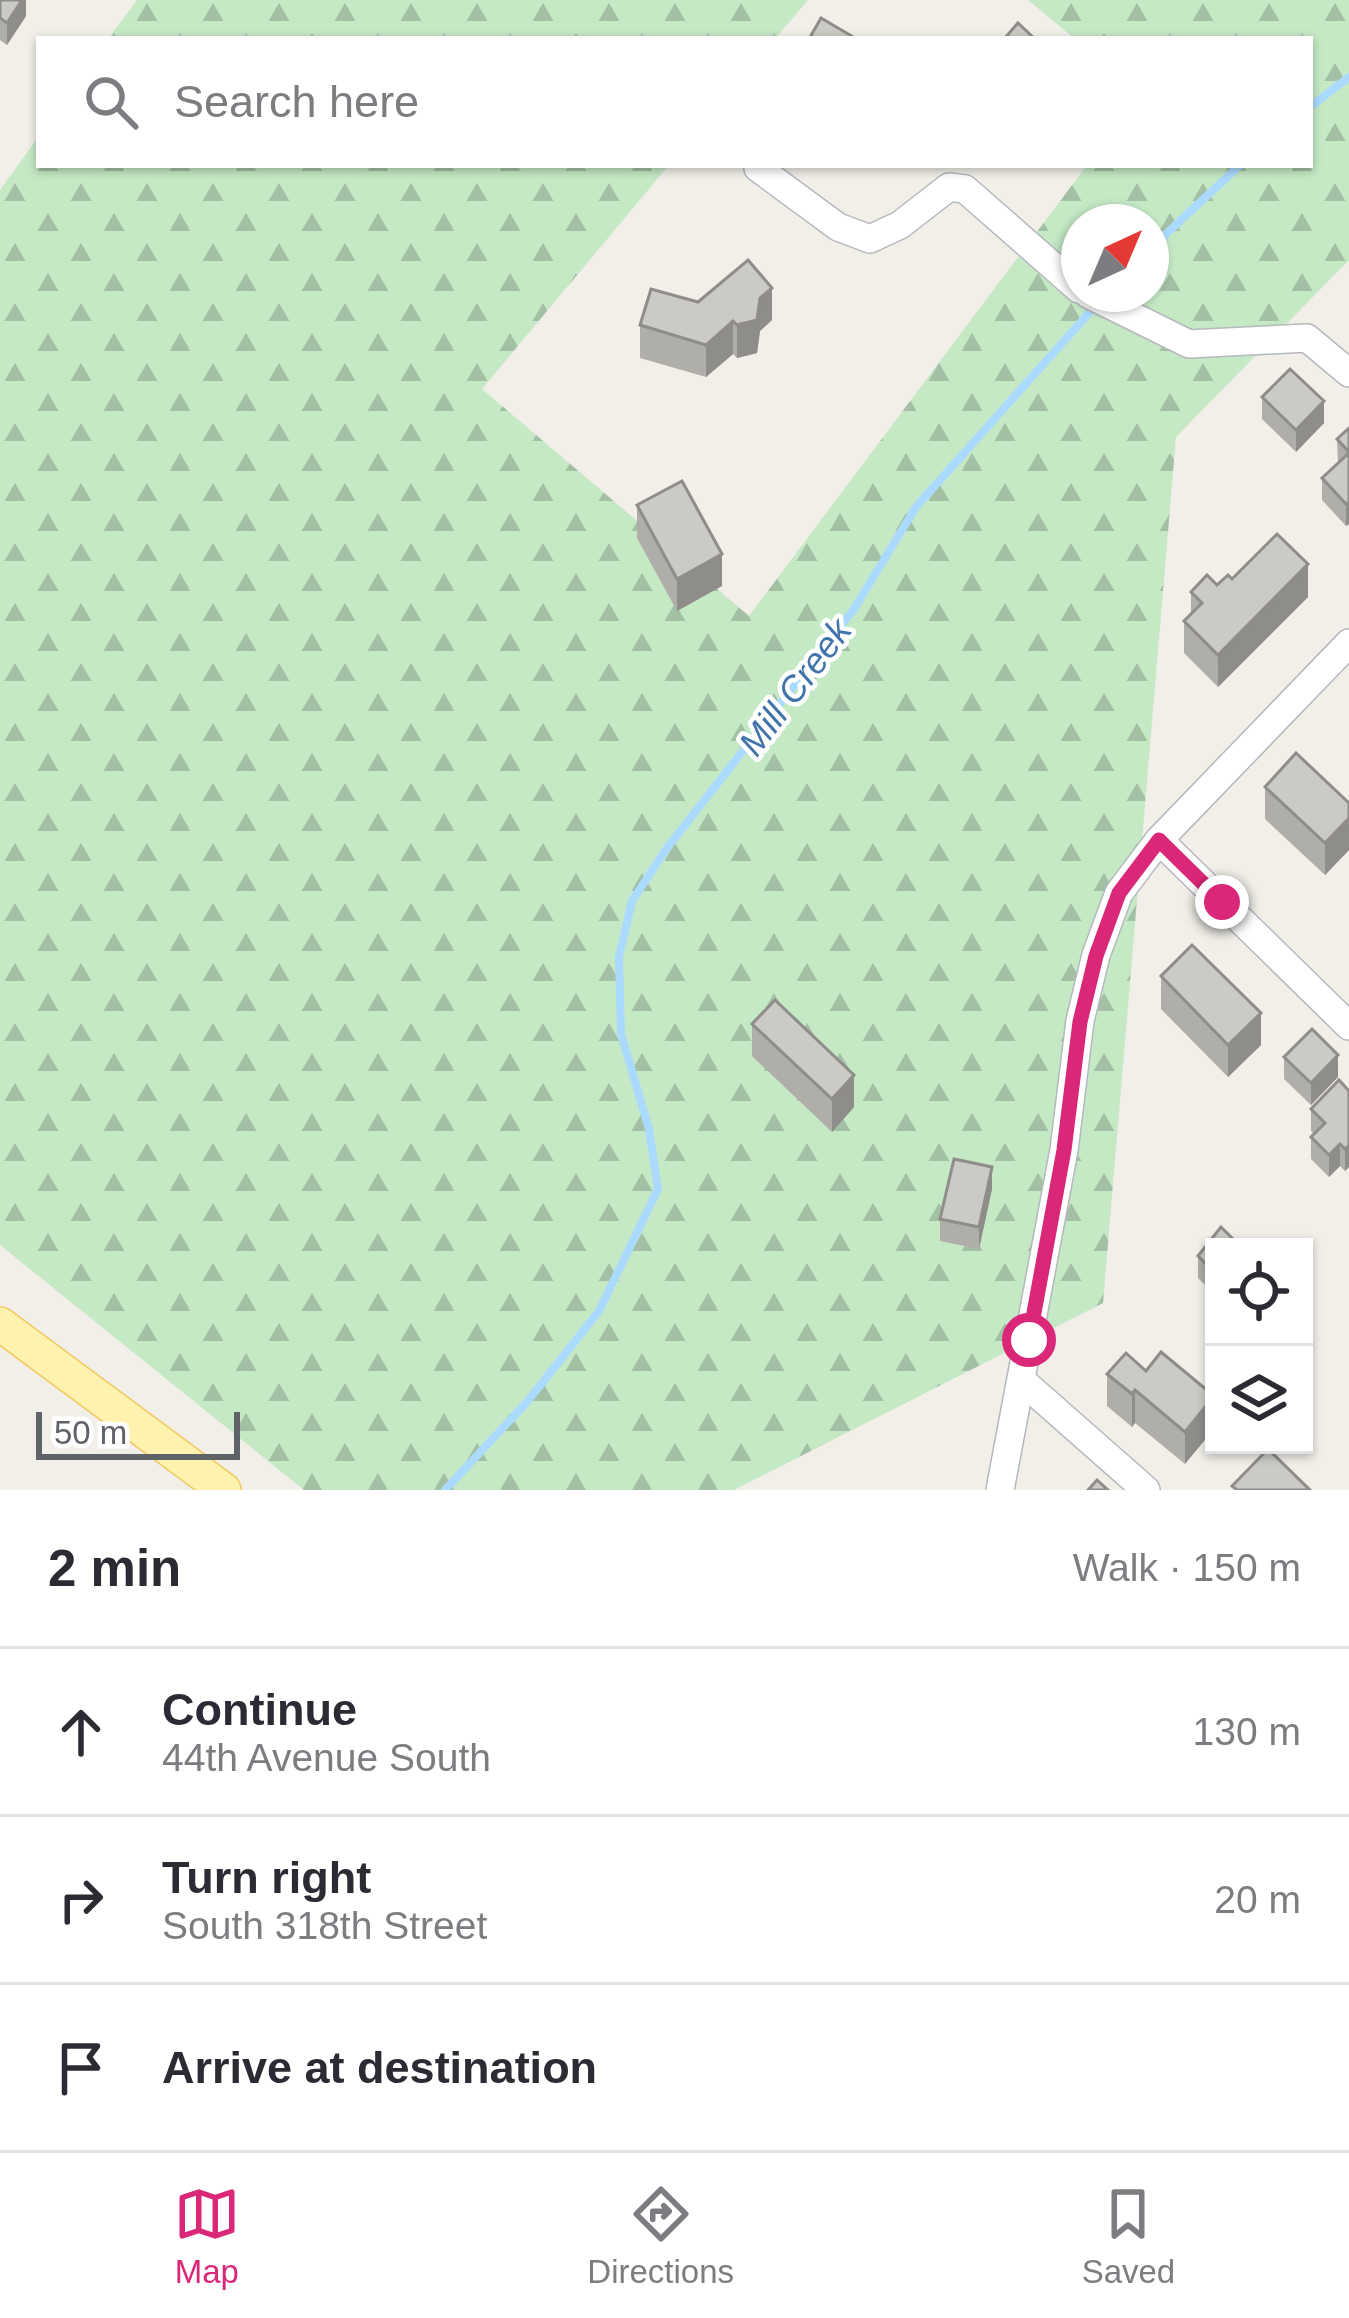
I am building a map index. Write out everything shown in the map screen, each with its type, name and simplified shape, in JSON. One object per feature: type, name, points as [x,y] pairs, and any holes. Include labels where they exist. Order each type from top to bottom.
[{"type":"main road","points":[[0,1324],[224,1490]]},
{"type":"street","points":[[758,168],[838,227],[870,238],[900,225],[949,188],[965,189],[1061,273]]},
{"type":"street","points":[[1124,312],[1189,344],[1307,338],[1349,373]]},
{"type":"street","points":[[1000,1490],[1064,1150],[1080,1022],[1096,956],[1119,893],[1159,840],[1349,643]]},
{"type":"street","points":[[1159,840],[1349,1026]]},
{"type":"street","points":[[1021,1380],[1145,1490]]},
{"type":"green space","points":[[137,0],[808,0],[778,36],[110,36]]},
{"type":"green space","points":[[1028,0],[1349,0],[1349,260],[1176,437],[1103,1303],[734,1490],[304,1490],[0,1245],[0,190],[36,140],[36,168],[666,168],[482,389],[749,616],[1085,168],[1313,168],[1313,36],[1071,36]]},
{"type":"building","points":[[0,0],[22,0],[7,23],[0,18]]},
{"type":"building","points":[[821,18],[852,36],[811,36]]},
{"type":"building","points":[[1018,23],[1032,36],[1007,36]]},
{"type":"building","points":[[748,260],[772,288],[760,298],[757,320],[737,325],[733,321],[706,345],[640,325],[651,289],[698,302]]},
{"type":"building","points":[[1290,369],[1324,401],[1296,430],[1262,397]]},
{"type":"building","points":[[1349,428],[1349,452],[1337,439]]},
{"type":"building","points":[[1349,453],[1349,502],[1346,504],[1322,478]]},
{"type":"building","points":[[682,481],[722,554],[677,579],[637,505]]},
{"type":"building","points":[[1277,534],[1308,564],[1218,655],[1184,621],[1202,603],[1191,592],[1207,575],[1217,585],[1228,575],[1232,579]]},
{"type":"building","points":[[1296,753],[1349,803],[1349,818],[1325,843],[1265,787]]},
{"type":"building","points":[[1192,945],[1261,1013],[1228,1045],[1161,976]]},
{"type":"building","points":[[775,1000],[854,1075],[832,1099],[752,1024]]},
{"type":"building","points":[[1312,1029],[1338,1055],[1311,1083],[1284,1057]]},
{"type":"building","points":[[1339,1080],[1349,1091],[1349,1145],[1345,1149],[1340,1144],[1329,1155],[1311,1137],[1325,1123],[1311,1109]]},
{"type":"building","points":[[954,1159],[992,1167],[979,1227],[940,1219]]},
{"type":"building","points":[[1221,1227],[1232,1238],[1212,1238]]},
{"type":"building","points":[[1161,1352],[1205,1389],[1205,1407],[1185,1432],[1135,1390],[1132,1394],[1107,1374],[1126,1353],[1146,1371]]},
{"type":"building","points":[[1263,1454],[1273,1454],[1310,1490],[1237,1490],[1232,1486]]},
{"type":"building","points":[[1097,1480],[1108,1490],[1088,1490]]},
{"type":"waterway","name":"Mill Creek","points":[[1313,105],[1349,77]]},
{"type":"waterway","name":"Mill Creek","points":[[1169,231],[1237,168]]},
{"type":"waterway","name":"Mill Creek","points":[[445,1490],[527,1402],[599,1311],[658,1189],[649,1129],[621,1034],[619,957],[632,901],[667,848],[854,609],[916,507],[1090,312]]},
{"type":"route","points":[[1029,1340],[1064,1150],[1080,1022],[1096,956],[1119,893],[1159,840],[1222,902]]}]
